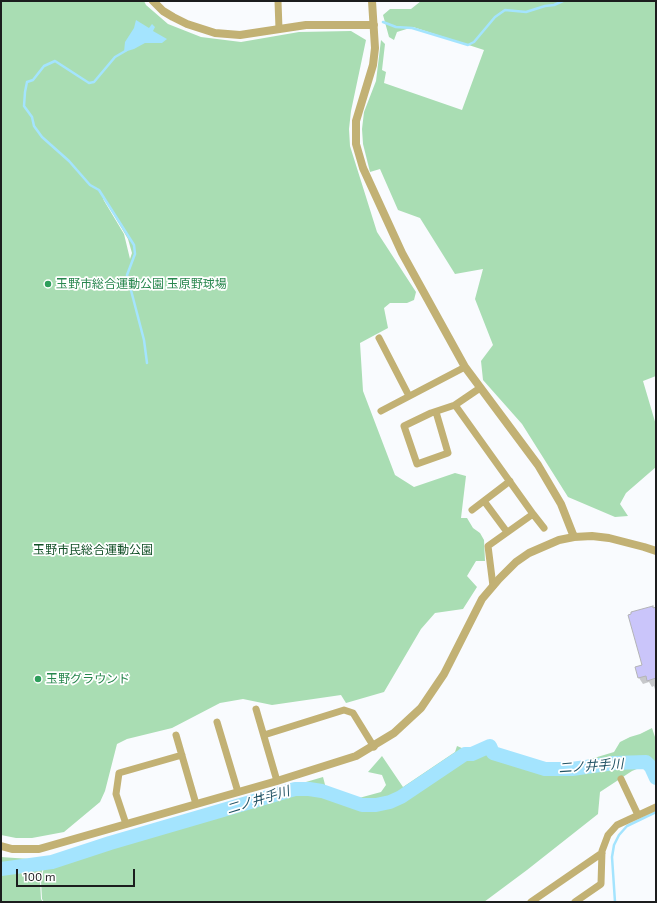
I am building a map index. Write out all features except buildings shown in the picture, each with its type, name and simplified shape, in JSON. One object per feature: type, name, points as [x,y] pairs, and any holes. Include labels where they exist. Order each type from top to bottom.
[{"type":"street","points":[[153,1],[163,11],[180,21],[215,33],[240,34],[306,26],[374,25]]},
{"type":"street","points":[[278,1],[279,29]]},
{"type":"street","points":[[372,1],[374,25],[373,65],[356,121],[356,144],[363,168],[402,253],[465,367],[538,465],[561,504],[574,536]]},
{"type":"street","points":[[379,338],[409,396]]},
{"type":"street","points":[[382,411],[465,367]]},
{"type":"street","points":[[436,412],[448,453],[417,464],[404,426],[436,412],[455,405],[480,388]]},
{"type":"street","points":[[455,405],[544,528]]},
{"type":"street","points":[[472,510],[510,481]]},
{"type":"street","points":[[484,501],[507,532]]},
{"type":"street","points":[[493,586],[488,546],[533,514]]},
{"type":"street","points":[[1,846],[12,849],[39,849],[350,758],[394,734],[421,708],[444,674],[476,609],[493,586],[516,562],[529,553],[559,540],[574,536],[609,538],[644,546],[656,551]]},
{"type":"street","points":[[256,709],[277,780]]},
{"type":"street","points":[[264,735],[344,710],[353,713],[374,746]]},
{"type":"street","points":[[216,722],[238,792]]},
{"type":"street","points":[[176,735],[196,804]]},
{"type":"street","points":[[126,824],[116,794],[119,773],[182,755]]},
{"type":"street","points":[[621,779],[638,815]]},
{"type":"street","points":[[575,902],[602,884],[602,853],[608,835],[617,825],[656,807]]},
{"type":"street","points":[[531,902],[602,853]]},
{"type":"green space","name":"玉野市民総合運動公園","points":[[1,1],[144,1],[146,5],[168,24],[201,37],[241,42],[299,32],[351,31],[366,40],[351,111],[349,129],[350,146],[377,232],[416,292],[414,300],[407,303],[390,303],[384,308],[388,328],[360,343],[363,391],[395,475],[414,487],[455,473],[466,476],[461,518],[467,518],[473,528],[480,533],[484,540],[485,561],[476,561],[467,576],[477,587],[463,609],[435,613],[421,629],[384,692],[346,703],[341,695],[272,705],[243,699],[220,703],[172,728],[127,739],[117,744],[105,791],[100,802],[64,832],[32,838],[16,838],[1,835]],"holes":[[[103,199],[128,239],[132,253],[130,259],[124,234]]]},
{"type":"green space","points":[[421,1],[656,1],[656,376],[643,381],[656,425],[656,467],[626,493],[620,504],[628,516],[615,517],[568,497],[522,424],[483,380],[481,361],[493,345],[475,299],[483,269],[455,274],[420,218],[398,210],[380,169],[370,172],[363,144],[362,129],[364,112],[376,81],[381,40],[385,44],[382,70],[386,72],[384,83],[462,110],[484,50],[413,27],[397,32],[394,40],[389,37],[383,15],[390,9],[411,9]]},
{"type":"green space","points":[[652,728],[656,740],[656,770],[651,763],[632,771],[600,792],[598,814],[484,902],[44,902],[42,899],[41,881],[46,858],[323,777],[328,796],[359,798],[381,792],[386,785],[382,775],[368,772],[382,756],[403,787],[455,752],[457,746],[469,751],[487,753],[544,773],[614,752],[620,742]]},
{"type":"green space","points":[[1,857],[32,859],[19,869],[1,871]]},
{"type":"green space","points":[[45,858],[40,881],[41,899],[43,902],[1,902],[1,873],[21,870],[35,859]]},
{"type":"water","points":[[136,20],[149,28],[152,24],[155,27],[153,31],[167,39],[162,43],[145,43],[124,52],[125,42],[134,28]]},
{"type":"waterway","points":[[383,22],[396,27],[412,28],[468,45],[474,42],[495,17],[505,10],[526,12],[545,6],[554,5],[563,1]]},
{"type":"waterway","points":[[127,50],[115,57],[94,82],[89,83],[55,61],[44,66],[33,80],[27,82],[24,106],[32,117],[34,126],[42,137],[69,161],[90,185],[99,190],[134,245],[135,254],[127,275],[144,340],[147,363]]},
{"type":"waterway","name":"二ノ井手川","points":[[1,869],[52,862],[110,843],[295,789],[322,791],[362,805],[376,805],[390,802],[401,797],[465,754],[472,754],[490,746],[493,753],[545,769],[572,769],[614,763],[646,762],[651,767],[656,778]]},
{"type":"waterway","points":[[615,902],[612,857],[614,845],[619,835],[627,826],[656,812]]},
{"type":"place","name":"玉野市総合運動公園 玉原野球場","points":[[48,284]]},
{"type":"place","name":"玉野グラウンド","points":[[38,679]]}]
